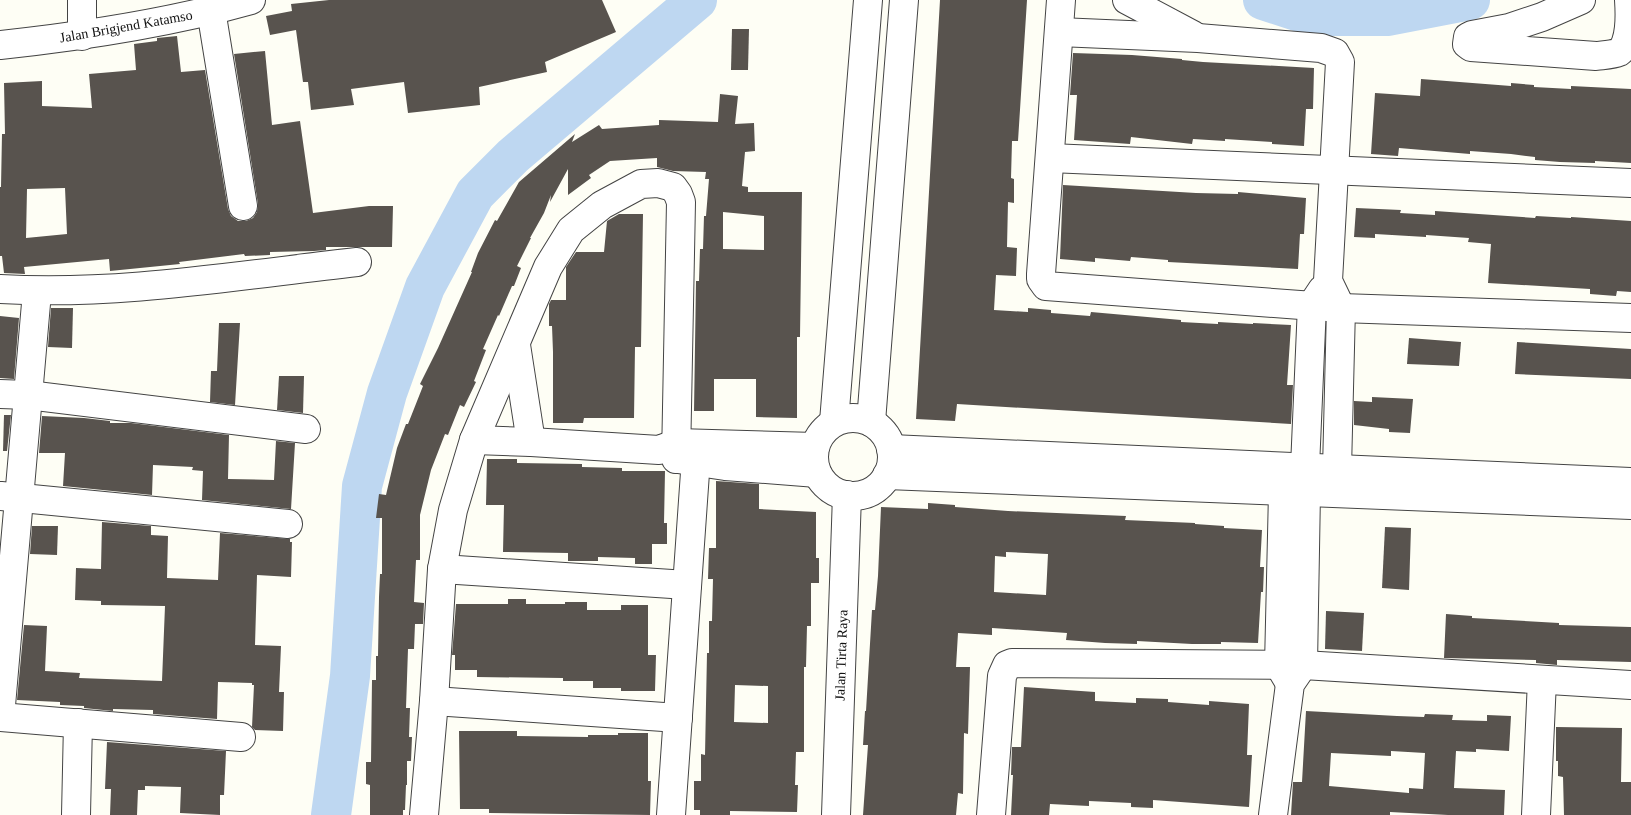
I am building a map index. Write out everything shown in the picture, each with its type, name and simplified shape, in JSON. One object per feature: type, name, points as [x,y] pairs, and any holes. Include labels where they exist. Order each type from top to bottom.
[{"type":"street","points":[[82,0],[82,36]]},
{"type":"street","points":[[871,422],[904,0]]},
{"type":"street","points":[[1061,0],[1041,274],[1041,280],[1046,286],[1341,308],[1631,318]]},
{"type":"street","points":[[1127,0],[1198,38]]},
{"type":"street","points":[[1581,0],[1542,17],[1509,28],[1472,35],[1468,37],[1467,44],[1471,47],[1596,56],[1615,53],[1623,49],[1628,41],[1630,30],[1629,0]]},
{"type":"street","points":[[234,4],[243,206]]},
{"type":"street","name":"Jalan Brigjend Katamso","points":[[0,45],[82,36],[234,4]]},
{"type":"street","points":[[834,422],[867,13],[902,28]]},
{"type":"street","points":[[1059,32],[1198,38],[1321,48],[1335,53],[1340,62],[1328,281],[1341,308],[1337,469]]},
{"type":"street","points":[[1050,158],[1631,183]]},
{"type":"street","points":[[424,815],[434,701],[442,569],[453,510],[474,440],[548,267],[571,230],[602,205],[641,184],[658,182],[672,187],[678,194],[680,202],[681,451],[687,585],[671,815]]},
{"type":"street","points":[[0,290],[37,292],[110,290],[358,262]]},
{"type":"street","points":[[1273,815],[1291,671],[1298,484],[1312,305],[1328,281]]},
{"type":"street","points":[[37,292],[28,395],[10,496],[0,717],[241,737]]},
{"type":"street","points":[[516,345],[530,442]]},
{"type":"street","points":[[0,394],[28,395],[306,429]]},
{"type":"street","points":[[846,418],[859,418],[871,422],[887,438],[892,458],[887,476],[880,485],[870,492],[859,495],[847,495],[834,491],[824,484],[816,460],[822,432],[834,422],[846,418]]},
{"type":"street","points":[[474,440],[681,451],[726,466],[816,460]]},
{"type":"street","points":[[891,449],[1298,484],[1631,506]]},
{"type":"street","points":[[887,476],[1298,484],[1337,469],[1631,482]]},
{"type":"street","name":"Jalan Tirta Raya","points":[[836,815],[847,495]]},
{"type":"street","points":[[10,496],[288,524]]},
{"type":"street","points":[[442,569],[687,585]]},
{"type":"street","points":[[991,815],[1002,676],[1007,665],[1012,663],[1291,671],[1631,685]]},
{"type":"street","points":[[1536,815],[1542,680]]},
{"type":"street","points":[[434,701],[678,718]]},
{"type":"street","points":[[76,815],[78,723]]},
{"type":"building","points":[[329,0],[602,0],[616,32],[545,62],[547,72],[479,87],[480,105],[408,113],[404,82],[351,89],[354,105],[311,110],[308,82],[303,82],[296,30],[270,35],[266,16],[292,11],[291,4]]},
{"type":"building","points":[[940,0],[1027,0],[1018,141],[1012,141],[1011,178],[1014,179],[1014,203],[1008,202],[1007,247],[1017,248],[1016,276],[996,275],[994,310],[1028,312],[1028,308],[1051,310],[1051,313],[1090,316],[1091,312],[1181,320],[1181,322],[1291,325],[1287,385],[1293,385],[1291,424],[957,404],[955,421],[916,419]]},
{"type":"building","points":[[732,29],[749,29],[748,70],[731,70]]},
{"type":"building","points":[[177,36],[181,72],[205,70],[228,209],[231,216],[238,221],[246,221],[253,218],[257,212],[258,204],[234,54],[265,51],[272,125],[300,121],[313,213],[369,206],[393,206],[392,247],[326,247],[326,250],[270,252],[270,255],[245,256],[244,254],[179,262],[180,264],[110,271],[109,259],[24,267],[25,274],[4,273],[2,256],[0,256],[0,187],[2,134],[5,134],[4,83],[42,81],[42,106],[92,108],[89,74],[136,70],[134,44],[157,41],[157,38]],"holes":[[[65,188],[67,234],[26,238],[27,189]]]},
{"type":"building","points":[[1073,53],[1132,55],[1203,62],[1314,68],[1313,109],[1306,109],[1304,146],[1225,139],[1225,141],[1193,139],[1192,144],[1131,137],[1130,144],[1074,140],[1077,95],[1070,95]]},
{"type":"building","points":[[1421,79],[1511,86],[1511,83],[1534,85],[1534,87],[1571,89],[1571,86],[1631,89],[1631,163],[1560,162],[1535,160],[1535,157],[1511,154],[1470,151],[1470,154],[1399,148],[1398,156],[1371,154],[1375,93],[1420,96]]},
{"type":"building","points":[[720,94],[738,96],[735,124],[754,123],[755,151],[745,152],[742,186],[748,187],[748,192],[802,192],[800,337],[797,337],[797,418],[756,417],[756,379],[714,379],[714,411],[694,411],[696,281],[699,281],[700,249],[703,249],[704,216],[706,216],[709,179],[705,179],[706,172],[673,171],[657,167],[657,158],[610,161],[589,175],[591,178],[568,195],[568,169],[550,202],[551,195],[517,266],[521,268],[483,349],[486,350],[474,381],[476,382],[464,407],[460,405],[448,435],[445,434],[431,470],[420,515],[420,560],[416,560],[414,602],[424,603],[423,624],[415,624],[414,649],[408,649],[406,708],[410,708],[409,737],[412,737],[411,761],[407,761],[405,810],[403,810],[403,815],[370,815],[370,785],[366,784],[366,762],[371,762],[372,680],[376,680],[380,574],[382,574],[382,518],[376,518],[379,494],[386,495],[397,448],[423,386],[420,384],[472,272],[478,253],[495,220],[497,221],[519,182],[575,134],[572,142],[599,125],[602,129],[659,125],[659,120],[718,122]],"holes":[[[723,212],[764,216],[764,250],[723,249]]]},
{"type":"building","points":[[1063,185],[1196,193],[1238,194],[1238,192],[1306,198],[1304,234],[1300,234],[1298,269],[1168,262],[1168,260],[1131,257],[1130,261],[1095,258],[1095,262],[1060,259]]},
{"type":"building","points":[[1356,208],[1401,210],[1400,213],[1435,215],[1435,211],[1535,218],[1536,216],[1571,217],[1631,221],[1631,292],[1617,291],[1616,296],[1590,294],[1590,289],[1488,283],[1491,244],[1468,242],[1469,238],[1426,235],[1426,237],[1375,234],[1375,238],[1354,237]]},
{"type":"building","points":[[619,214],[643,214],[641,347],[635,347],[634,418],[584,418],[583,423],[553,423],[553,352],[552,326],[549,326],[549,304],[551,300],[566,300],[566,267],[576,252],[604,252],[607,221]]},
{"type":"building","points":[[51,308],[73,308],[72,348],[48,347]]},
{"type":"building","points":[[0,316],[19,318],[14,379],[0,378]]},
{"type":"building","points":[[219,323],[240,323],[235,405],[210,402],[211,371],[217,371]]},
{"type":"building","points":[[1409,338],[1461,342],[1459,366],[1407,364]]},
{"type":"building","points":[[1517,342],[1631,349],[1631,379],[1515,374]]},
{"type":"building","points":[[279,376],[304,376],[303,413],[277,410]]},
{"type":"building","points":[[1372,397],[1413,399],[1410,433],[1389,432],[1389,429],[1354,425],[1354,401],[1372,402]]},
{"type":"building","points":[[4,415],[11,415],[7,451],[3,451]]},
{"type":"building","points":[[42,416],[84,418],[110,421],[110,423],[131,423],[229,435],[228,479],[274,480],[276,441],[295,443],[291,509],[202,500],[203,471],[192,470],[193,467],[153,465],[152,495],[63,486],[65,453],[39,453]]},
{"type":"building","points":[[487,459],[517,459],[517,463],[582,464],[582,467],[622,468],[622,471],[665,471],[664,523],[667,523],[667,544],[652,544],[652,564],[635,564],[635,558],[598,557],[598,561],[568,561],[568,553],[503,552],[504,505],[486,505]]},
{"type":"building","points":[[716,481],[759,484],[759,509],[816,512],[816,558],[819,558],[819,583],[811,583],[811,626],[807,626],[806,667],[804,667],[804,752],[796,752],[795,785],[798,785],[797,812],[730,811],[730,815],[700,815],[700,810],[694,810],[694,781],[701,781],[701,754],[705,755],[707,653],[709,653],[709,621],[712,621],[713,579],[708,579],[709,548],[716,548]],"holes":[[[735,685],[768,686],[768,723],[734,722]]]},
{"type":"building","points":[[928,503],[1008,511],[1126,516],[1125,520],[1195,523],[1224,526],[1224,528],[1262,530],[1260,567],[1264,567],[1258,643],[1221,642],[1221,644],[1192,644],[1137,641],[1137,644],[1105,643],[1066,640],[1067,633],[992,628],[992,635],[958,633],[956,667],[970,667],[968,734],[964,733],[963,794],[958,793],[956,815],[863,815],[868,745],[863,745],[872,610],[875,610],[878,576],[881,507],[928,509]],"holes":[[[1006,552],[1048,554],[1046,595],[994,592],[995,556],[1006,557]]]},
{"type":"building","points":[[102,522],[151,526],[151,535],[168,536],[167,578],[218,580],[220,533],[290,539],[290,542],[292,542],[291,577],[257,575],[255,645],[281,646],[279,692],[284,692],[283,731],[255,730],[252,727],[254,685],[252,683],[218,682],[217,719],[153,714],[153,710],[113,709],[113,711],[84,708],[84,706],[60,705],[60,702],[17,700],[24,625],[47,626],[45,671],[80,673],[79,678],[162,681],[165,606],[101,605],[101,601],[75,600],[76,568],[101,569]]},
{"type":"building","points":[[32,526],[58,526],[57,555],[30,554]]},
{"type":"building","points":[[1385,527],[1411,528],[1409,590],[1382,588]]},
{"type":"building","points":[[508,599],[526,599],[526,604],[587,602],[587,610],[621,610],[621,605],[648,605],[648,655],[656,655],[655,691],[621,691],[621,688],[593,688],[593,681],[563,681],[563,678],[477,677],[477,670],[455,670],[455,655],[452,655],[456,604],[508,604]]},
{"type":"building","points":[[1326,611],[1364,613],[1362,651],[1325,649]]},
{"type":"building","points":[[1446,614],[1472,616],[1472,618],[1559,623],[1559,625],[1631,627],[1631,662],[1557,660],[1557,665],[1536,663],[1536,660],[1444,658]]},
{"type":"building","points":[[1024,687],[1095,692],[1095,701],[1136,703],[1136,698],[1168,699],[1168,702],[1209,705],[1209,701],[1249,704],[1247,755],[1252,755],[1249,807],[1153,800],[1153,808],[1131,807],[1131,803],[1089,801],[1089,806],[1050,804],[1049,815],[1011,815],[1012,747],[1021,747]]},
{"type":"building","points":[[1306,711],[1424,717],[1425,714],[1453,715],[1452,720],[1487,721],[1487,715],[1511,716],[1509,751],[1476,749],[1476,752],[1456,751],[1454,788],[1505,790],[1504,815],[1390,812],[1390,815],[1291,815],[1293,782],[1302,782]],"holes":[[[1391,751],[1425,753],[1423,789],[1409,788],[1409,793],[1329,786],[1331,753],[1391,756]]]},
{"type":"building","points":[[1556,727],[1622,728],[1621,782],[1631,782],[1631,815],[1564,815],[1563,777],[1558,776],[1558,761],[1556,761]]},
{"type":"building","points":[[459,731],[517,731],[517,736],[588,737],[588,735],[618,735],[618,733],[648,733],[648,781],[651,781],[650,815],[489,813],[489,809],[460,809]]},
{"type":"building","points":[[107,742],[226,751],[224,795],[220,795],[220,815],[180,813],[181,787],[145,786],[145,790],[138,790],[137,815],[110,815],[111,789],[105,789]]},
{"type":"waterway","points":[[331,815],[350,676],[362,486],[387,393],[425,287],[475,194],[513,156],[697,0]]},
{"type":"waterway","points":[[1263,0],[1312,16],[1387,16],[1470,0]]}]
